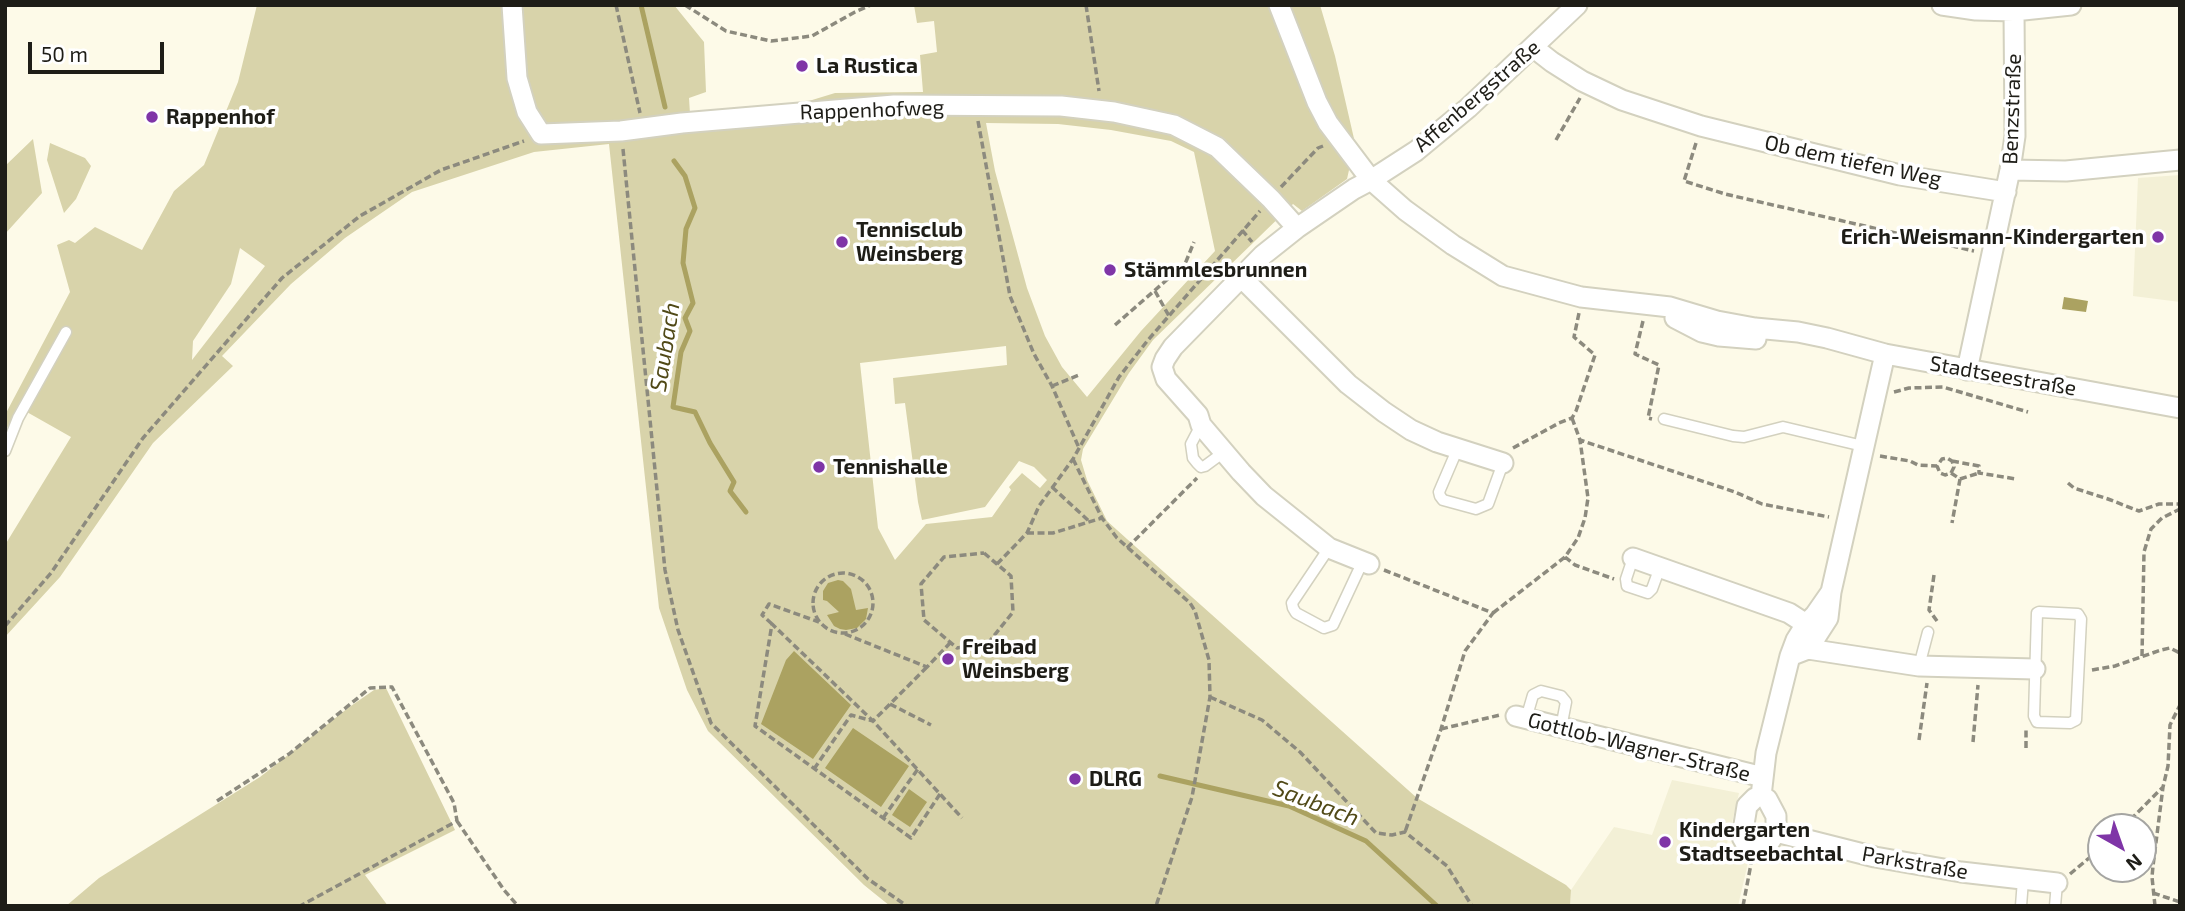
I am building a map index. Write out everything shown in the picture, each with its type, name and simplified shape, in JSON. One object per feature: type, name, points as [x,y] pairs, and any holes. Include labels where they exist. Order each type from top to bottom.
[{"type":"street","points":[[512,5],[517,78],[527,111],[541,134]]},
{"type":"street","name":"Stadtseestraße","points":[[1279,5],[1317,102],[1339,138],[1371,180],[1443,238],[1503,276],[1581,297],[1650,304],[1755,328],[1828,338],[1885,354],[2180,408]]},
{"type":"street","name":"Affenbergstraße","points":[[1201,425],[1198,415],[1166,379],[1162,367],[1173,347],[1240,276],[1297,228],[1416,151],[1468,108],[1577,5]]},
{"type":"street","points":[[1942,5],[2014,12],[2071,5]]},
{"type":"street","name":"Benzstraße","points":[[1967,370],[2006,192],[2015,136],[2014,12]]},
{"type":"street","name":"Ob dem tiefen Weg","points":[[1534,48],[1588,84],[1622,100],[1701,126],[1900,175],[2006,192]]},
{"type":"street","name":"Rappenhofweg","points":[[541,134],[621,131],[894,105],[1061,106],[1102,111],[1174,125],[1217,147],[1297,228]]},
{"type":"street","points":[[2010,170],[2067,171],[2180,160]]},
{"type":"street","points":[[1240,276],[1348,384],[1384,412],[1411,430],[1457,450],[1503,463]]},
{"type":"street","points":[[1762,786],[1776,816],[1776,832],[1769,843],[1754,848],[1746,844],[1742,836],[1747,806],[1755,799],[1762,786],[1766,753],[1799,652],[1828,618],[1831,592],[1885,354]]},
{"type":"street","points":[[1201,425],[1264,496],[1329,548],[1366,564]]},
{"type":"street","points":[[1633,558],[1790,613],[1805,624]]},
{"type":"street","points":[[1799,652],[1796,640],[1805,624],[1831,592]]},
{"type":"street","points":[[1799,652],[1919,666],[2035,669]]},
{"type":"street","name":"Gottlob-Wagner-Straße","points":[[1521,718],[1762,786]]},
{"type":"street","name":"Parkstraße","points":[[1776,832],[1874,857],[2057,883]]},
{"type":"lane","points":[[5,452],[18,418],[66,332]]},
{"type":"lane","points":[[1664,419],[1733,436],[1783,427],[1862,449]]},
{"type":"lane","points":[[1201,425],[1191,444],[1193,458],[1201,467],[1213,463],[1224,452]]},
{"type":"lane","points":[[1457,450],[1439,492],[1443,500],[1476,509],[1488,504],[1503,463]]},
{"type":"lane","points":[[1329,548],[1292,603],[1296,612],[1324,628],[1333,625],[1366,564]]},
{"type":"lane","points":[[1633,558],[1627,586],[1648,593],[1660,568]]},
{"type":"lane","points":[[2037,613],[2078,614],[2081,619],[2076,720],[2070,723],[2037,722],[2034,716],[2035,669],[2037,613]]},
{"type":"lane","points":[[1919,666],[1928,632]]},
{"type":"lane","points":[[1521,718],[1534,695],[1541,691],[1561,696],[1566,702],[1560,728]]},
{"type":"lane","points":[[2021,906],[2023,880]]},
{"type":"lane","points":[[2055,906],[2057,883]]},
{"type":"path","points":[[616,5],[643,128]]},
{"type":"path","points":[[685,5],[726,31],[771,41],[812,36],[871,5]]},
{"type":"path","points":[[1086,5],[1102,111]]},
{"type":"path","points":[[1556,140],[1588,84]]},
{"type":"path","points":[[975,107],[1010,296],[1034,354],[1052,386],[1079,448]]},
{"type":"path","points":[[1701,126],[1684,181],[1725,194],[1993,255]]},
{"type":"path","points":[[621,131],[665,570],[678,629],[710,723],[868,879],[907,906]]},
{"type":"path","points":[[5,626],[51,573],[143,438],[282,278],[360,216],[441,170],[541,134]]},
{"type":"path","points":[[997,564],[1027,533],[1039,506],[1073,459],[1119,377],[1271,199],[1318,148],[1339,138]]},
{"type":"path","points":[[1115,325],[1185,264],[1194,242]]},
{"type":"path","points":[[1155,291],[1169,316]]},
{"type":"path","points":[[1503,463],[1515,447],[1572,418],[1576,411],[1594,355],[1574,337],[1581,297]]},
{"type":"path","points":[[1650,304],[1635,354],[1659,365],[1648,418],[1664,419]]},
{"type":"path","points":[[1052,386],[1079,374]]},
{"type":"path","points":[[1875,396],[1909,388],[1943,387],[2028,412]]},
{"type":"path","points":[[1405,832],[1465,651],[1493,613],[1565,558],[1578,538],[1588,498],[1580,440],[1572,418]]},
{"type":"path","points":[[1580,440],[1762,503],[1848,520]]},
{"type":"path","points":[[1862,449],[1918,465],[1937,466]]},
{"type":"path","points":[[1937,466],[1942,459],[1947,458],[1979,466],[1979,473]]},
{"type":"path","points":[[1073,459],[1102,518],[1127,548],[1182,596],[1195,611],[1209,660],[1210,697],[1192,797],[1156,906]]},
{"type":"path","points":[[1951,473],[1954,467],[1952,461]]},
{"type":"path","points":[[1937,466],[1943,474],[1951,473],[1959,479]]},
{"type":"path","points":[[1127,548],[1195,482],[1201,467]]},
{"type":"path","points":[[1959,479],[1979,473],[2016,479]]},
{"type":"path","points":[[1952,523],[1959,479]]},
{"type":"path","points":[[2068,483],[2074,488],[2139,511],[2159,504],[2180,504]]},
{"type":"path","points":[[1052,487],[1090,522]]},
{"type":"path","points":[[2142,656],[2144,552],[2151,529],[2162,518],[2180,509]]},
{"type":"path","points":[[1027,533],[1053,533],[1102,518]]},
{"type":"path","points":[[984,552],[1011,576],[1013,612],[989,642],[957,648],[951,643],[924,620],[921,584],[944,557],[984,552]]},
{"type":"path","points":[[1565,558],[1575,565],[1626,583]]},
{"type":"path","points":[[1366,564],[1493,613]]},
{"type":"path","points":[[819,622],[813,606],[813,597],[820,583],[833,574],[856,575],[870,588],[874,605],[867,622],[852,632],[843,634]]},
{"type":"path","points":[[927,667],[769,604],[762,615],[873,721],[962,818]]},
{"type":"path","points":[[772,624],[755,726],[911,838],[940,794]]},
{"type":"path","points":[[873,721],[951,643]]},
{"type":"path","points":[[2078,672],[2115,666],[2170,648],[2180,653]]},
{"type":"path","points":[[1973,742],[1980,668]]},
{"type":"path","points":[[217,801],[289,754],[370,688],[392,687],[454,803],[457,821],[518,906]]},
{"type":"path","points":[[1210,697],[1262,720],[1300,751],[1376,833],[1392,835],[1405,832]]},
{"type":"path","points":[[890,704],[932,725]]},
{"type":"path","points":[[2155,906],[2152,877],[2168,766],[2170,725],[2180,705]]},
{"type":"path","points":[[814,769],[851,715],[873,721]]},
{"type":"path","points":[[1441,729],[1497,715],[1521,718]]},
{"type":"path","points":[[883,818],[918,769]]},
{"type":"path","points":[[2137,813],[2163,787]]},
{"type":"path","points":[[300,906],[457,821]]},
{"type":"path","points":[[1405,832],[1447,866],[1472,906]]},
{"type":"path","points":[[1743,906],[1754,848]]},
{"type":"path","points":[[2057,883],[2087,860]]},
{"type":"path","points":[[2153,893],[2180,902]]},
{"type":"shaded area","points":[[257,5],[674,5],[704,42],[706,92],[689,98],[690,114],[799,104],[835,93],[923,92],[920,55],[937,52],[934,21],[917,23],[914,5],[1320,5],[1355,143],[1347,179],[1302,211],[1293,204],[1153,340],[1129,373],[1083,449],[1081,460],[1087,480],[1107,521],[1417,798],[1566,885],[1571,890],[1570,906],[890,906],[864,885],[708,731],[687,690],[659,608],[609,144],[534,152],[412,192],[345,238],[291,284],[222,356],[233,366],[153,443],[60,577],[5,637],[5,545],[71,437],[18,407],[5,432],[5,415],[70,292],[57,245],[69,240],[75,243],[95,227],[142,250],[174,191],[204,165],[238,82]],"holes":[[[986,123],[1058,124],[1111,130],[1171,141],[1194,152],[1215,251],[1141,331],[1087,397],[1062,367],[1045,336],[1027,288],[995,171]],[[240,248],[265,266],[192,360],[193,341],[231,284]],[[1006,346],[1007,365],[893,378],[895,404],[905,403],[922,520],[985,507],[1019,461],[1034,467],[1047,480],[1040,488],[1022,473],[1009,487],[1011,490],[992,517],[926,524],[895,560],[878,528],[860,363]]]},
{"type":"shaded area","points":[[33,139],[42,193],[5,234],[5,166]]},
{"type":"shaded area","points":[[50,143],[85,158],[91,166],[76,199],[64,213],[47,160]]},
{"type":"shaded area","name":"Erich-Weismann-Kindergarten","points":[[2180,175],[2180,302],[2133,296],[2138,178]]},
{"type":"shaded area","points":[[2064,297],[2088,301],[2086,312],[2062,309]]},
{"type":"shaded area","points":[[838,580],[851,589],[856,610],[868,608],[866,619],[857,628],[840,629],[834,626],[827,615],[839,612],[823,600],[823,591],[828,583]]},
{"type":"shaded area","points":[[794,651],[851,705],[813,759],[761,724],[786,660]]},
{"type":"shaded area","points":[[386,688],[455,830],[365,875],[388,906],[66,906],[99,878],[260,777],[374,690]]},
{"type":"shaded area","points":[[853,728],[909,766],[881,807],[825,768]]},
{"type":"shaded area","name":"Kindergarten Stadtseebachtal","points":[[1672,780],[1739,793],[1726,848],[1750,854],[1738,906],[1570,906],[1571,890],[1614,827],[1652,835]]},
{"type":"shaded area","points":[[909,789],[927,802],[910,827],[892,815]]},
{"type":"waterway","name":"Saubach","points":[[641,5],[665,107]]},
{"type":"waterway","name":"Saubach","points":[[674,161],[685,176],[695,208],[686,229],[683,263],[693,303],[685,318],[690,331],[681,352],[673,407],[695,412],[734,482],[730,491],[746,512]]},
{"type":"waterway","name":"Saubach","points":[[1160,776],[1289,806],[1366,841],[1437,906]]},
{"type":"place","name":"La Rustica","points":[[802,66]]},
{"type":"place","name":"Rappenhof","points":[[152,117]]},
{"type":"place","name":"Erich-Weismann-Kindergarten","points":[[2158,237]]},
{"type":"place","name":"Tennisclub Weinsberg","points":[[842,242]]},
{"type":"place","name":"Stämmlesbrunnen","points":[[1110,270]]},
{"type":"place","name":"Tennishalle","points":[[819,467]]},
{"type":"place","name":"Freibad Weinsberg","points":[[948,659]]},
{"type":"place","name":"DLRG","points":[[1075,779]]},
{"type":"place","name":"Kindergarten Stadtseebachtal","points":[[1665,842]]}]
